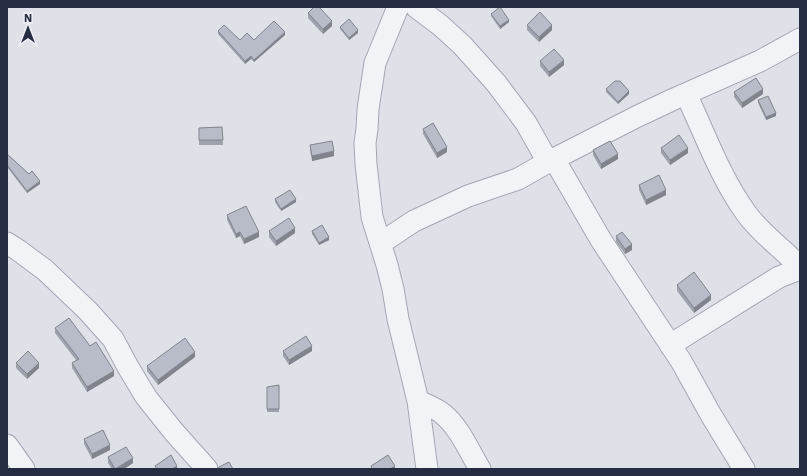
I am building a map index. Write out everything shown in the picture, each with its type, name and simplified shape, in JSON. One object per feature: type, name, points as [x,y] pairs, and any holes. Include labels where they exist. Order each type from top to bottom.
[{"type":"street","points":[[398,7],[374,63],[365,143],[366,164],[372,217],[381,243],[393,289],[398,319],[418,401],[427,469]]},
{"type":"street","points":[[416,7],[440,25],[462,45],[496,83],[526,123],[670,346],[744,469]]},
{"type":"street","points":[[381,243],[414,222],[446,206],[468,196],[518,179],[551,160],[638,116],[760,61],[800,39]]},
{"type":"street","points":[[670,346],[779,277],[800,268],[762,232],[746,213],[719,166],[686,94]]},
{"type":"street","points":[[7,243],[44,270],[93,317],[113,339],[146,397],[174,432],[207,469]]},
{"type":"street","points":[[418,401],[443,414],[457,430],[480,469]]},
{"type":"street","points":[[7,445],[24,469]]},
{"type":"building","points":[[314,7],[319,7],[332,21],[323,29],[308,13]]},
{"type":"building","points":[[500,7],[509,20],[500,26],[491,14]]},
{"type":"building","points":[[540,12],[552,25],[539,37],[527,25]]},
{"type":"building","points":[[349,19],[358,30],[349,38],[340,27]]},
{"type":"building","points":[[274,21],[285,32],[254,60],[251,56],[245,61],[218,31],[224,25],[240,40],[247,33],[254,40]]},
{"type":"building","points":[[554,49],[564,60],[549,72],[540,61]]},
{"type":"building","points":[[756,78],[763,89],[742,103],[734,92]]},
{"type":"building","points":[[615,81],[620,81],[629,91],[618,102],[606,89]]},
{"type":"building","points":[[768,96],[776,113],[766,117],[758,100]]},
{"type":"building","points":[[433,123],[447,147],[437,153],[423,129]]},
{"type":"building","points":[[222,127],[223,140],[199,140],[199,128]]},
{"type":"building","points":[[679,135],[688,148],[670,160],[661,148]]},
{"type":"building","points":[[332,141],[334,151],[312,156],[310,145]]},
{"type":"building","points":[[610,141],[618,154],[601,164],[593,150]]},
{"type":"building","points":[[7,154],[29,174],[32,171],[40,181],[27,191],[7,165]]},
{"type":"building","points":[[659,175],[666,190],[646,200],[639,185]]},
{"type":"building","points":[[290,190],[296,199],[281,209],[275,199]]},
{"type":"building","points":[[246,206],[259,232],[244,239],[240,232],[236,234],[227,215]]},
{"type":"building","points":[[289,218],[295,228],[276,241],[269,231]]},
{"type":"building","points":[[322,225],[329,237],[319,243],[312,231]]},
{"type":"building","points":[[622,232],[632,244],[625,249],[616,236]]},
{"type":"building","points":[[694,272],[711,295],[694,308],[677,285]]},
{"type":"building","points":[[69,318],[90,346],[96,342],[114,371],[87,387],[72,363],[79,359],[55,328]]},
{"type":"building","points":[[306,336],[312,346],[289,360],[283,351]]},
{"type":"building","points":[[185,338],[195,352],[158,380],[147,366]]},
{"type":"building","points":[[28,351],[39,363],[27,374],[16,363]]},
{"type":"building","points":[[279,385],[279,409],[267,409],[267,387]]},
{"type":"building","points":[[103,430],[110,445],[92,454],[84,439]]},
{"type":"building","points":[[126,447],[133,458],[115,469],[108,457]]},
{"type":"building","points":[[171,455],[177,466],[172,469],[157,469],[155,466]]},
{"type":"building","points":[[388,455],[395,466],[390,469],[372,469],[371,466]]},
{"type":"building","points":[[229,462],[233,469],[218,469],[219,467]]}]
